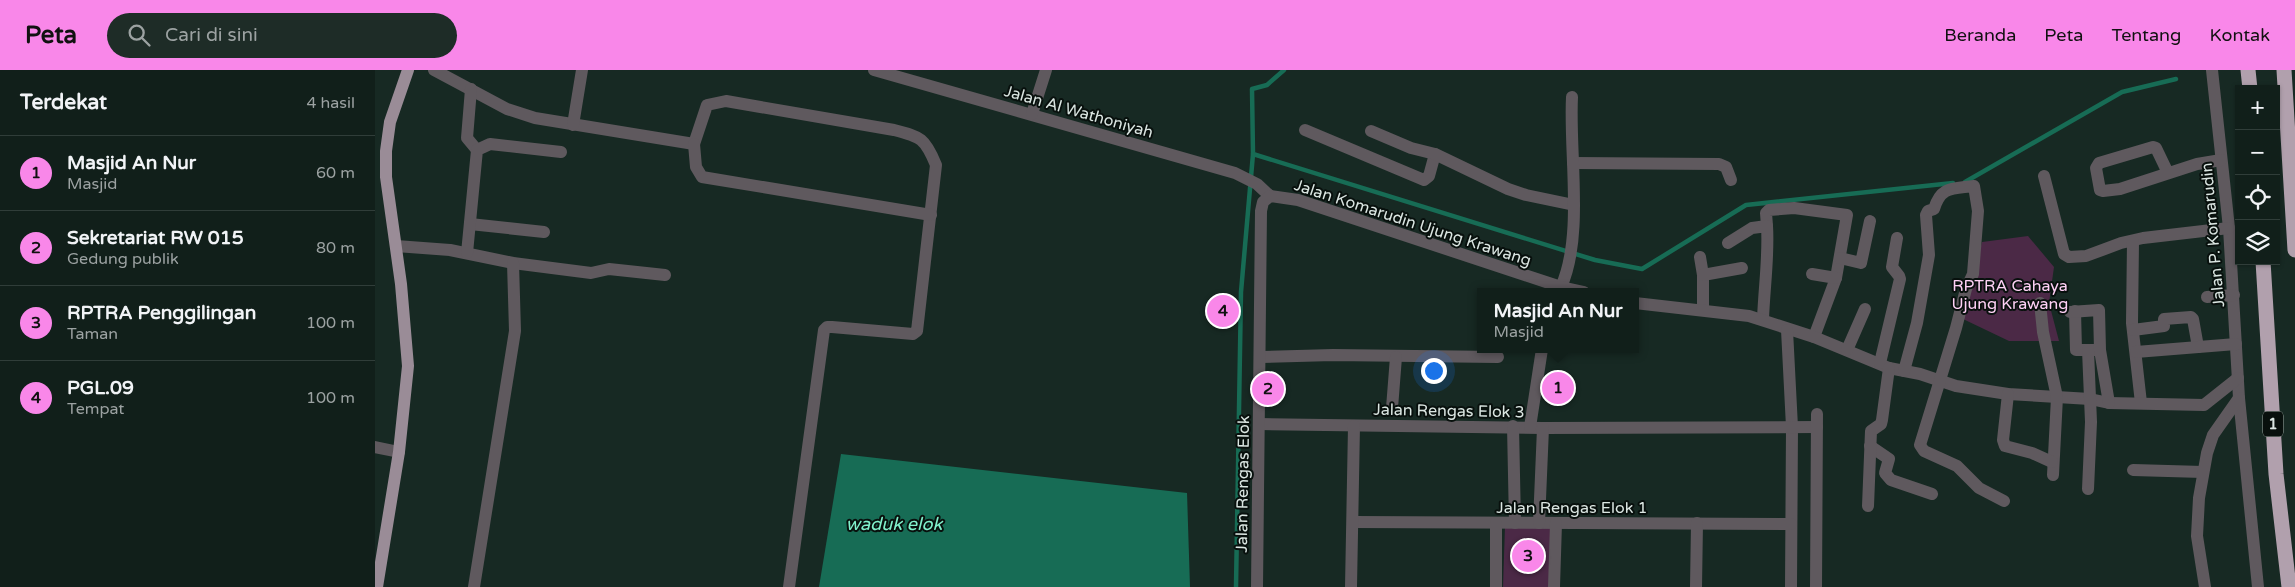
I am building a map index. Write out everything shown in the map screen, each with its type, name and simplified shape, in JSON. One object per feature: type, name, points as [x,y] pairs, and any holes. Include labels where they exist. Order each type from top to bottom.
[{"type":"highway","points":[[2249,70],[2249,85]]},
{"type":"highway","points":[[2284,70],[2295,250]]},
{"type":"highway","name":"1","points":[[2263,265],[2276,474],[2289,587]]},
{"type":"main road","points":[[377,587],[399,452],[409,366],[396,246],[386,177],[386,151],[392,112],[408,70]]},
{"type":"street","points":[[434,70],[449,74],[507,109],[535,118],[694,144]]},
{"type":"street","points":[[573,125],[582,70]]},
{"type":"street","name":"Jalan Al Wathoniyah","points":[[874,70],[906,74],[1032,114],[1235,173],[1257,184],[1270,196]]},
{"type":"street","points":[[1032,114],[1046,70]]},
{"type":"street","name":"Jalan P. Komarudin","points":[[2212,70],[2229,228],[2239,398],[2258,587]]},
{"type":"street","points":[[467,253],[477,150],[467,138],[471,89]]},
{"type":"street","points":[[1561,287],[1568,271],[1573,225],[1572,98]]},
{"type":"street","points":[[789,587],[824,330],[827,327],[832,327],[915,333],[931,214],[936,165],[929,146],[916,136],[894,130],[726,101],[707,105],[694,144],[696,167],[702,177],[931,214]]},
{"type":"street","points":[[1305,130],[1424,180],[1429,176],[1435,154]]},
{"type":"street","points":[[1371,130],[1411,148],[1435,154],[1508,189],[1526,195],[1574,204]]},
{"type":"street","points":[[477,150],[490,144],[561,152]]},
{"type":"street","points":[[2169,173],[2156,148],[2153,147],[2099,163],[2096,168],[2101,191],[2120,189],[2169,173],[2221,160]]},
{"type":"street","points":[[1573,163],[1719,164],[1726,167],[1731,180]]},
{"type":"street","points":[[2044,176],[2064,254],[2069,257],[2086,256],[2121,243],[2133,242],[2143,238],[2229,228]]},
{"type":"street","points":[[1904,371],[1917,323],[1929,255],[1926,215],[1928,211],[1934,209],[1937,198],[1945,190],[1974,186],[1979,211],[1972,280],[1966,289],[1940,381],[1920,441],[1924,451],[1957,466],[1979,488],[2004,501]]},
{"type":"street","name":"Jalan Komarudin Ujung Krawang","points":[[1261,231],[1262,206],[1270,196],[1324,207],[1566,288]]},
{"type":"street","points":[[1763,320],[1765,263],[1769,252],[1766,213],[1769,210],[1794,208],[1847,215],[1836,278],[1814,337]]},
{"type":"street","points":[[1840,258],[1861,263],[1870,221]]},
{"type":"street","points":[[470,224],[544,232]]},
{"type":"street","points":[[1728,243],[1752,228],[1767,226]]},
{"type":"street","name":"Jalan Rengas Elok","points":[[1257,587],[1261,231]]},
{"type":"street","points":[[1868,506],[1871,431],[1881,424],[1882,420],[1885,366],[1900,280],[1892,267],[1897,238]]},
{"type":"street","points":[[2133,242],[2133,326],[2141,403]]},
{"type":"street","points":[[396,246],[467,253],[513,263],[591,273],[609,269],[665,275]]},
{"type":"street","points":[[1700,257],[1703,275],[1703,310]]},
{"type":"street","points":[[474,587],[515,331],[513,263]]},
{"type":"street","points":[[1703,275],[1742,268]]},
{"type":"street","points":[[1812,274],[1836,278]]},
{"type":"street","points":[[2207,297],[2234,295]]},
{"type":"street","points":[[1639,303],[1703,310],[1763,320],[1787,330],[1814,337],[1885,366],[1976,390],[2007,394],[2090,399],[2109,403],[2204,405],[2211,402],[2238,378]]},
{"type":"street","points":[[2040,303],[2043,332],[2057,397],[2052,462],[2053,475]]},
{"type":"street","points":[[1847,350],[1865,309]]},
{"type":"street","points":[[2088,489],[2090,399],[2099,310],[2072,311],[2076,350],[2094,350]]},
{"type":"street","points":[[2133,326],[2164,326],[2164,319],[2191,317],[2197,347]]},
{"type":"street","points":[[1787,330],[1792,427],[1791,587]]},
{"type":"street","points":[[2136,352],[2236,344]]},
{"type":"street","points":[[2094,350],[2109,403]]},
{"type":"street","points":[[1530,427],[1540,353]]},
{"type":"street","points":[[1261,356],[1498,357]]},
{"type":"street","points":[[1392,408],[1396,356]]},
{"type":"street","points":[[2007,394],[2003,440],[2005,446],[2032,453],[2052,462]]},
{"type":"street","points":[[2205,587],[2197,536],[2199,498],[2203,472],[2213,435],[2239,398]]},
{"type":"street","name":"Jalan Rengas Elok 3","points":[[1260,424],[1513,426],[1543,428],[1792,427],[1817,420],[1816,587]]},
{"type":"street","points":[[1351,587],[1354,426]]},
{"type":"street","points":[[1513,426],[1515,523]]},
{"type":"street","points":[[1539,523],[1543,428]]},
{"type":"street","points":[[1870,446],[1889,459],[1885,473],[1891,480],[1932,494]]},
{"type":"street","points":[[375,447],[399,452]]},
{"type":"street","points":[[2133,470],[2203,472]]},
{"type":"street","name":"Jalan Rengas Elok 1","points":[[1353,522],[1791,524]]},
{"type":"street","points":[[1496,523],[1496,587]]},
{"type":"street","points":[[1554,587],[1556,523]]},
{"type":"street","points":[[1696,587],[1697,523]]},
{"type":"green space","name":"RPTRA Cahaya Ujung Krawang","points":[[2028,236],[2054,267],[2049,303],[2059,341],[2009,341],[1963,319],[1982,242]]},
{"type":"green space","points":[[1551,525],[1551,587],[1503,587],[1505,526]]},
{"type":"water","name":"waduk elok","points":[[841,454],[1187,493],[1190,587],[819,587]]},
{"type":"waterway","points":[[1284,70],[1267,85],[1252,89],[1253,154],[1595,260],[1642,269],[1746,205],[1953,183]]},
{"type":"waterway","points":[[1965,182],[2122,92],[2176,79]]},
{"type":"waterway","points":[[1236,587],[1241,292],[1253,154]]},
{"type":"place","name":"PGL.09","points":[[1223,311]]},
{"type":"place","name":"Masjid An Nur","points":[[1558,388]]},
{"type":"place","name":"Sekretariat RW 015","points":[[1268,389]]},
{"type":"place","name":"RPTRA Penggilingan","points":[[1528,556]]}]
